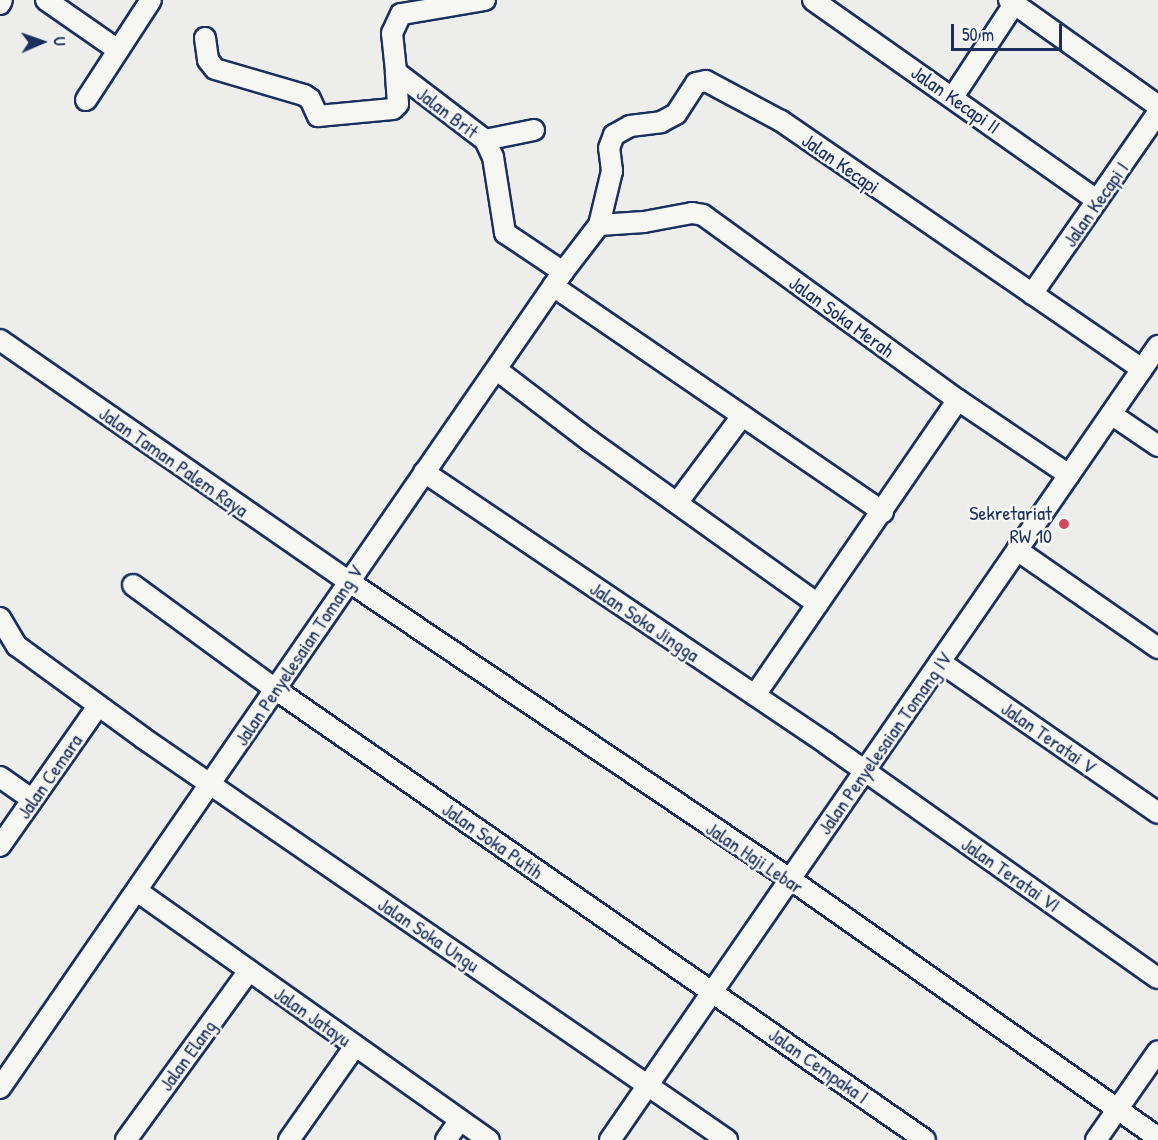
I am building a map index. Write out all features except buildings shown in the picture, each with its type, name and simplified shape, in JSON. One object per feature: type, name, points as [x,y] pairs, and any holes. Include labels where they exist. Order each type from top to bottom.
[{"type":"street","points":[[46,0],[118,50]]},
{"type":"street","points":[[86,100],[151,0]]},
{"type":"street","points":[[205,38],[208,60],[215,69],[304,95],[310,99],[318,116],[393,109],[398,104],[392,33],[399,7],[485,0]]},
{"type":"street","name":"Jalan Kecapi II","points":[[813,0],[1097,200]]},
{"type":"street","points":[[953,97],[1021,5],[1158,106]]},
{"type":"street","name":"Jalan Brit","points":[[396,72],[485,140],[493,157],[505,233],[558,279],[742,416],[883,512]]},
{"type":"street","name":"Jalan Kecapi","points":[[599,225],[612,171],[609,148],[614,135],[630,126],[661,122],[676,114],[691,87],[696,83],[706,81],[781,121],[1142,369]]},
{"type":"street","name":"Jalan Kecapi I","points":[[1032,294],[1158,113]]},
{"type":"street","points":[[485,140],[534,130]]},
{"type":"street","name":"Jalan Soka Merah","points":[[599,225],[644,222],[692,213],[704,215],[958,400],[1069,475]]},
{"type":"street","name":"Jalan Penyelesaian Tomang V","points":[[0,1088],[424,472],[558,279],[599,225]]},
{"type":"street","name":"Jalan Taman Palem Raya","points":[[0,340],[348,582]]},
{"type":"street","name":"Jalan Penyelesaian Tomang IV","points":[[610,1140],[1158,346]]},
{"type":"street","points":[[497,370],[676,503],[818,604]]},
{"type":"street","points":[[754,695],[883,512],[958,400]]},
{"type":"street","points":[[1111,414],[1158,446]]},
{"type":"street","points":[[676,503],[742,416]]},
{"type":"street","name":"Jalan Soka Jingga","points":[[424,472],[865,771]]},
{"type":"street","points":[[1017,550],[1158,648]]},
{"type":"street","name":"Jalan Haji Lebar","points":[[348,582],[790,879],[1158,1138]]},
{"type":"street","name":"Jalan Soka Putih","points":[[134,585],[275,689],[712,991]]},
{"type":"street","name":"Jalan Soka Ungu","points":[[0,618],[17,646],[98,706],[727,1140]]},
{"type":"street","name":"Jalan Teratai V","points":[[940,662],[1158,813]]},
{"type":"street","name":"Jalan Cemara","points":[[0,846],[98,706]]},
{"type":"street","name":"Jalan Teratai VI","points":[[865,771],[1158,978]]},
{"type":"street","points":[[0,777],[32,799]]},
{"type":"street","name":"Jalan Jatayu","points":[[137,891],[489,1140]]},
{"type":"street","name":"Jalan Elang","points":[[126,1140],[249,971]]},
{"type":"street","name":"Jalan Cempaka I","points":[[712,991],[925,1140]]},
{"type":"street","points":[[289,1140],[355,1046]]},
{"type":"street","points":[[1096,1140],[1158,1051]]},
{"type":"street","points":[[446,1140],[460,1120]]},
{"type":"place","name":"Sekretariat RW 10","points":[[1064,524]]}]
